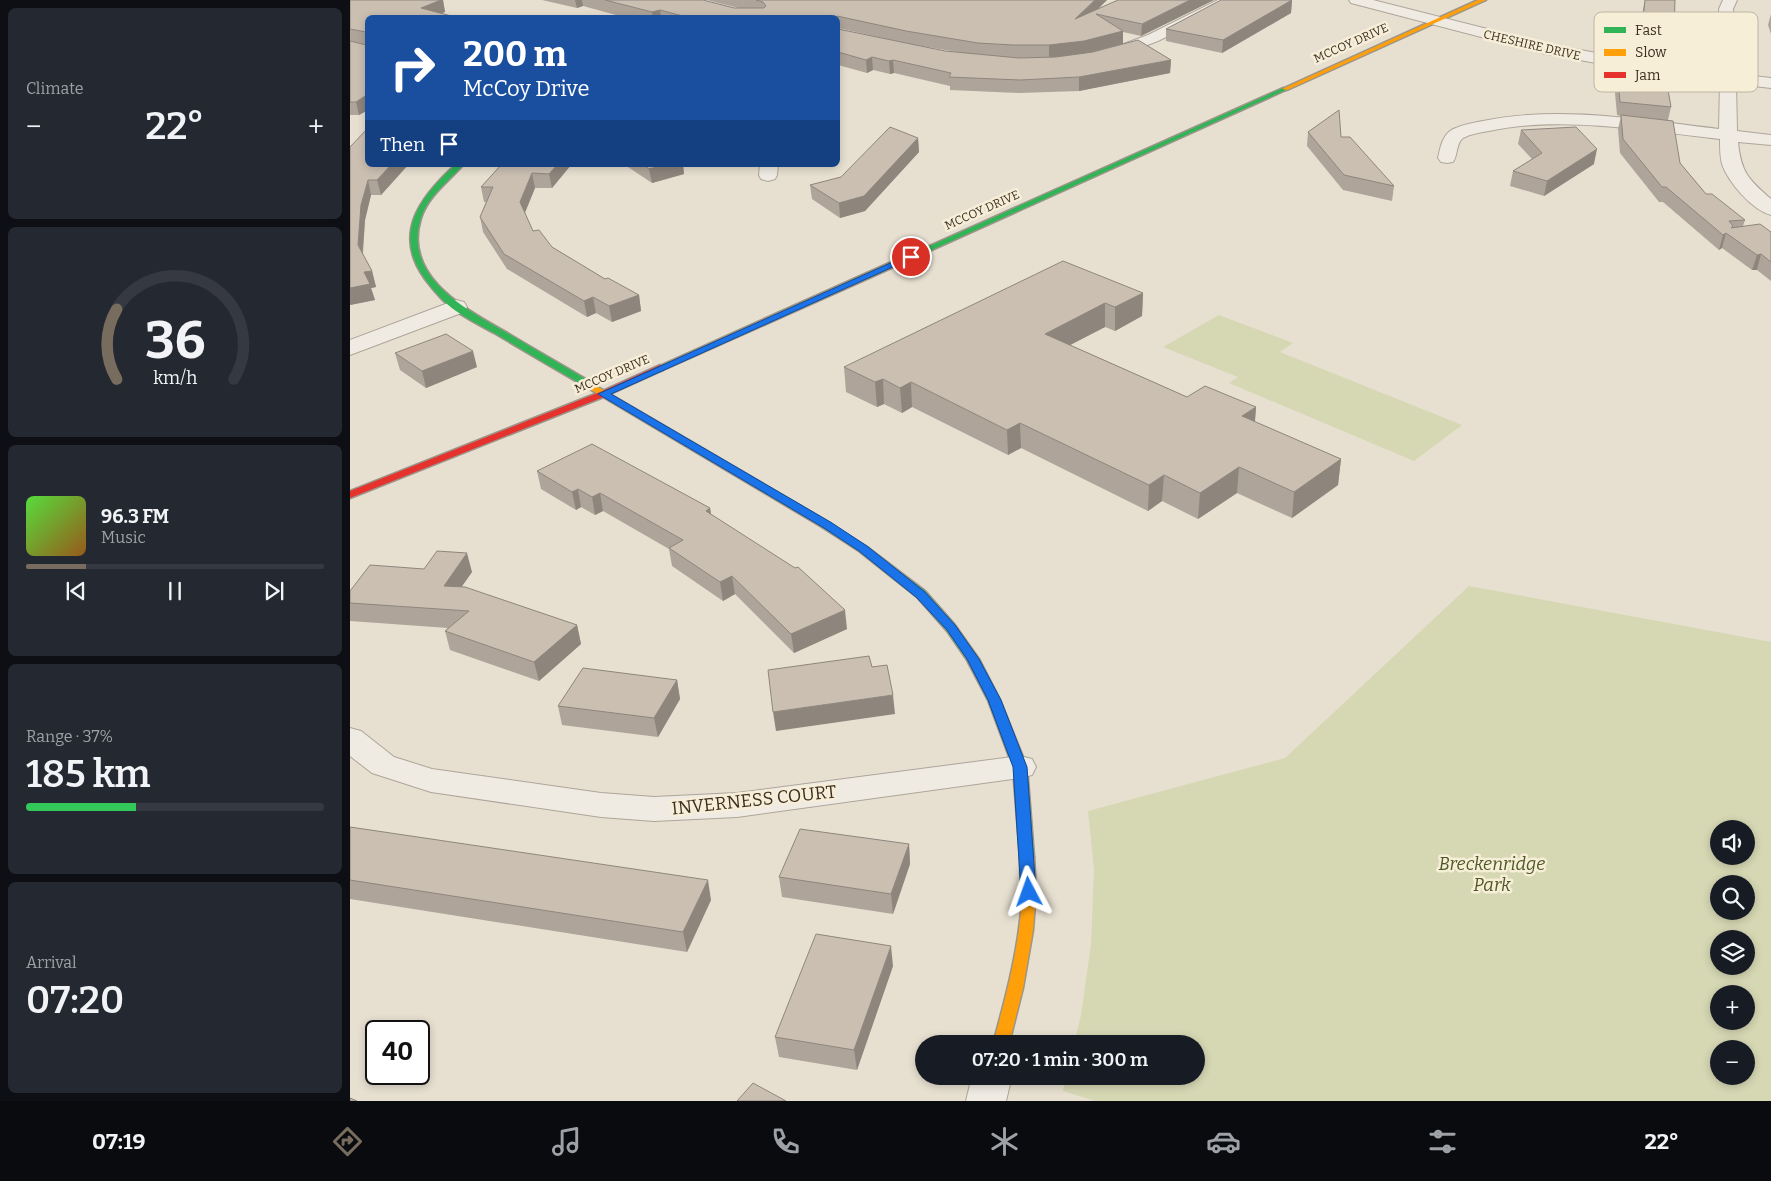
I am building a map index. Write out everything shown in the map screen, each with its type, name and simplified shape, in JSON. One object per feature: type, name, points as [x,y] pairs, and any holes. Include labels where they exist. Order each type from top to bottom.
[{"type":"street","points":[[1090,57],[1108,54],[1137,45],[1229,0]]},
{"type":"street","name":"CHESHIRE DRIVE","points":[[1356,0],[1442,17]]},
{"type":"street","name":"CHESHIRE DRIVE","points":[[1392,0],[1556,51],[1594,58]]},
{"type":"street","name":"MCCOY DRIVE","points":[[350,495],[603,394],[1442,17],[1484,0]]},
{"type":"street","points":[[1726,12],[1730,0]]},
{"type":"street","name":"CHESHIRE DRIVE","points":[[1758,76],[1771,76]]},
{"type":"street","name":"CHESHIRE DRIVE","points":[[1758,81],[1771,84]]},
{"type":"street","points":[[1728,92],[1728,135],[1731,163],[1744,186],[1771,209]]},
{"type":"street","points":[[1447,158],[1450,143],[1456,135],[1472,129],[1505,122],[1572,120],[1771,140]]},
{"type":"street","points":[[458,167],[427,198],[417,216],[413,238],[416,259],[430,281],[456,307],[828,526],[863,549],[920,594],[951,628],[973,659],[994,700],[1020,767],[1029,892],[1024,937],[1014,990],[1002,1035]]},
{"type":"street","points":[[350,348],[456,307]]},
{"type":"street","name":"INVERNESS COURT","points":[[350,739],[383,766],[431,780],[601,805],[654,809],[737,805],[1020,767]]},
{"type":"street","points":[[986,1101],[990,1085]]},
{"type":"green space","points":[[1219,315],[1293,343],[1280,352],[1462,425],[1414,461],[1229,383],[1238,377],[1163,347]]},
{"type":"green space","name":"Breckenridge Park","points":[[1469,586],[1771,642],[1771,1101],[1095,1101],[1063,1091],[1064,1085],[1205,1085],[1205,1035],[1076,1035],[1081,1015],[1091,944],[1094,870],[1088,811],[1285,758]]},
{"type":"building","points":[[350,0],[441,0],[421,8],[448,15],[365,15],[365,32],[350,29]]},
{"type":"building","points":[[605,0],[703,0],[734,8],[764,8],[766,6],[763,2],[756,0],[1095,0],[1075,19],[1118,0],[1190,0],[1142,24],[1096,14],[1123,31],[1084,41],[1049,45],[978,43],[906,31],[840,17],[840,15],[679,15],[660,10],[652,12]]},
{"type":"building","points":[[1221,0],[1292,0],[1223,40],[1166,29]]},
{"type":"building","points":[[1645,0],[1675,0],[1675,12],[1644,12]]},
{"type":"building","points":[[840,29],[945,51],[1019,58],[1056,57],[1093,52],[1138,40],[1171,60],[1079,77],[1020,80],[949,77],[951,73],[893,60],[889,61],[872,57],[866,60],[840,53]]},
{"type":"building","points":[[350,41],[365,45],[365,96],[356,102],[350,102]]},
{"type":"building","points":[[1619,92],[1668,92],[1671,107],[1620,102]]},
{"type":"building","points":[[1339,110],[1341,137],[1350,137],[1394,186],[1344,175],[1308,132]]},
{"type":"building","points":[[1621,115],[1673,121],[1680,163],[1706,194],[1712,194],[1745,220],[1729,221],[1733,226],[1731,228],[1760,224],[1771,232],[1771,262],[1761,254],[1757,255],[1726,233],[1723,235],[1666,187],[1662,187],[1623,139]]},
{"type":"building","points":[[890,127],[918,138],[864,196],[839,203],[810,185],[841,177]]},
{"type":"building","points":[[1576,127],[1597,149],[1547,181],[1513,171],[1542,153],[1521,130]]},
{"type":"building","points":[[365,131],[365,167],[389,167],[377,180],[368,180],[361,205],[358,245],[372,271],[364,272],[370,284],[350,288],[350,147]]},
{"type":"building","points":[[499,167],[555,167],[549,174],[532,173],[520,202],[533,231],[539,230],[552,247],[605,279],[608,278],[639,295],[609,306],[593,297],[584,301],[504,254],[480,217],[493,187],[481,187]]},
{"type":"building","points":[[1063,261],[1143,293],[1115,307],[1105,303],[1045,334],[1187,397],[1205,386],[1256,407],[1242,416],[1341,459],[1294,492],[1239,467],[1200,493],[1164,475],[1149,485],[1020,423],[1007,430],[911,382],[900,388],[883,379],[875,382],[844,367]]},
{"type":"building","points":[[446,334],[473,351],[422,371],[395,353]]},
{"type":"building","points":[[592,444],[710,508],[706,511],[795,568],[798,567],[845,610],[791,634],[732,576],[720,582],[669,548],[683,540],[600,493],[592,497],[578,489],[572,492],[537,471]]},
{"type":"building","points":[[437,551],[467,553],[444,586],[465,587],[577,625],[534,662],[445,631],[469,611],[350,603],[350,591],[370,565],[424,569]]},
{"type":"building","points":[[869,656],[872,667],[887,665],[893,695],[773,712],[768,670]]},
{"type":"building","points":[[583,668],[677,680],[654,718],[558,706]]},
{"type":"building","points":[[350,827],[708,880],[683,932],[350,880]]},
{"type":"building","points":[[800,829],[909,844],[891,894],[779,877]]},
{"type":"building","points":[[816,934],[891,946],[854,1050],[775,1037]]},
{"type":"building","points":[[753,1083],[786,1101],[737,1101]]},
{"type":"traffic: fast","points":[[900,261],[1285,89]]},
{"type":"traffic: fast","points":[[457,167],[426,200],[417,217],[414,235],[415,252],[422,270],[436,288],[455,306],[591,386]]},
{"type":"traffic: fast","points":[[826,525],[863,549],[921,594],[951,628],[973,659],[994,700],[1020,767],[1027,857]]},
{"type":"traffic: slow","points":[[1285,89],[1483,0]]},
{"type":"traffic: slow","points":[[660,368],[900,261]]},
{"type":"traffic: slow","points":[[591,386],[826,525]]},
{"type":"traffic: slow","points":[[1003,1035],[1015,988],[1026,930],[1029,892],[1027,857]]},
{"type":"traffic: jam","points":[[350,495],[603,394],[660,368]]},
{"type":"route","points":[[911,257],[603,394],[828,526],[863,549],[920,594],[951,628],[973,659],[994,700],[1020,767],[1029,892]]}]
